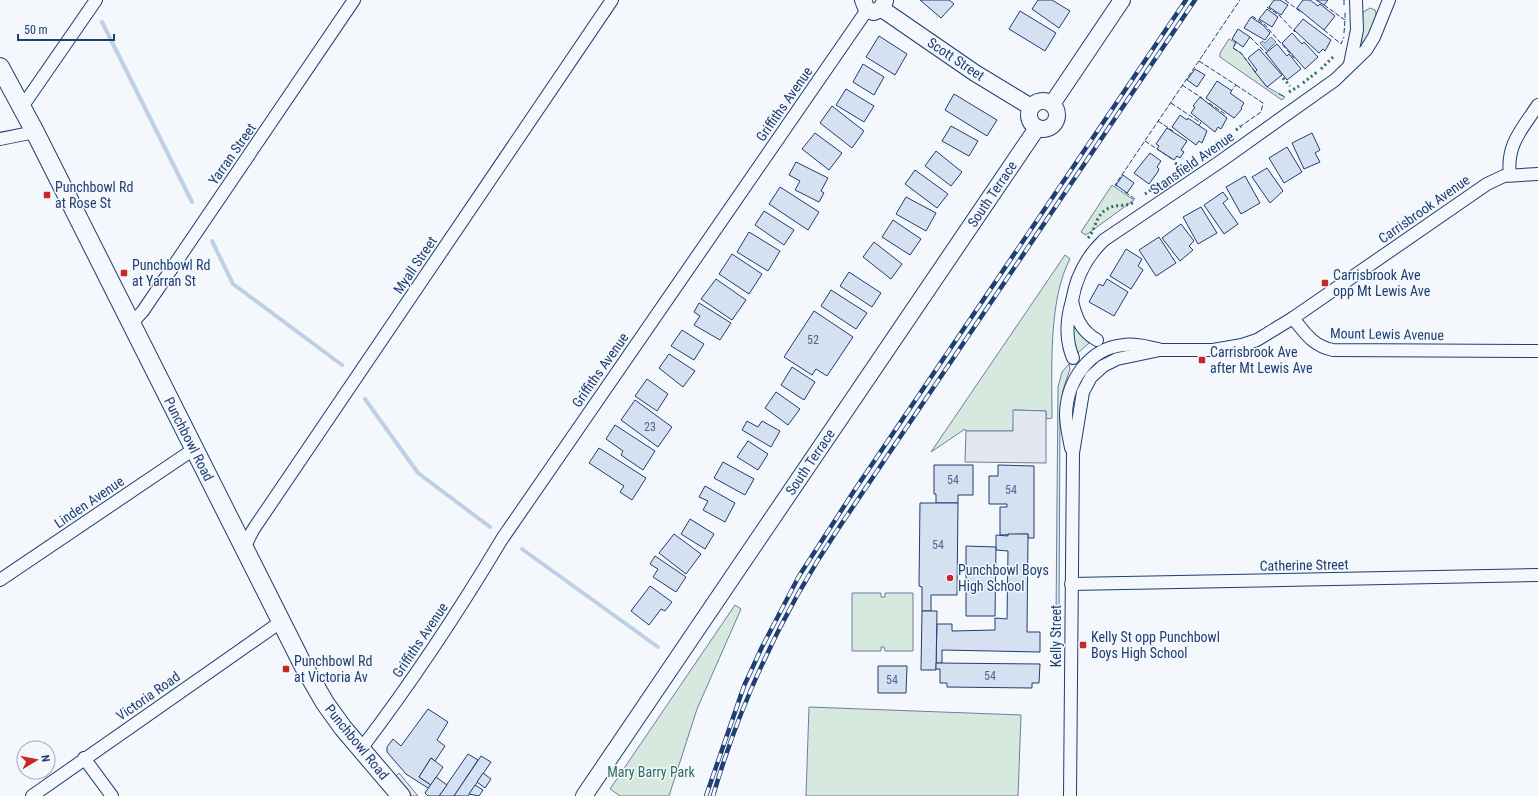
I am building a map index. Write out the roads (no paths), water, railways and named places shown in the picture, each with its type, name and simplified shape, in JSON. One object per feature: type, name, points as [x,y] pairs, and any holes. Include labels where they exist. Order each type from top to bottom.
[{"type":"main road","name":"Punchbowl Road","points":[[0,67],[35,132],[303,665],[325,703],[361,749],[401,796]]},
{"type":"street","points":[[22,107],[96,0]]},
{"type":"street","name":"Yarran Street","points":[[132,324],[143,312],[354,0]]},
{"type":"street","name":"Myall Street","points":[[244,548],[253,530],[612,0]]},
{"type":"street","points":[[1052,104],[1122,0]]},
{"type":"street","points":[[1350,64],[1357,30],[1356,0]]},
{"type":"street","name":"Stansfield Avenue","points":[[1073,358],[1068,344],[1066,329],[1067,316],[1072,301],[1074,286],[1085,262],[1104,240],[1335,80],[1366,50],[1374,37],[1389,0]]},
{"type":"street","name":"Scott Street","points":[[874,5],[993,84],[1032,107]]},
{"type":"street","name":"Griffiths Avenue","points":[[361,749],[402,693],[471,592],[502,539],[874,5]]},
{"type":"street","points":[[1044,101],[1052,104],[1057,112],[1054,125],[1046,129],[1037,128],[1030,121],[1029,116],[1032,107],[1035,103],[1044,101]]},
{"type":"street","points":[[1510,175],[1509,158],[1513,144],[1538,105]]},
{"type":"street","name":"South Terrace","points":[[584,796],[1037,128]]},
{"type":"street","points":[[0,139],[35,132]]},
{"type":"street","name":"Carrisbrook Avenue","points":[[1293,318],[1481,188],[1498,178],[1510,175],[1538,174]]},
{"type":"street","name":"Stansfield Avenue","points":[[1072,301],[1081,328],[1097,340]]},
{"type":"street","points":[[1160,350],[1213,350],[1242,345],[1266,335],[1293,318]]},
{"type":"street","name":"Mount Lewis Avenue","points":[[1293,318],[1313,342],[1333,350],[1538,351]]},
{"type":"street","name":"Kelly Street","points":[[1073,453],[1066,416],[1069,392],[1078,373],[1097,355],[1114,347],[1138,345],[1160,350]]},
{"type":"street","name":"Kelly Street","points":[[1070,796],[1073,453],[1078,426],[1080,402],[1086,383],[1097,370],[1110,362],[1160,350]]},
{"type":"street","name":"Linden Avenue","points":[[0,580],[194,449]]},
{"type":"street","name":"Catherine Street","points":[[1072,584],[1538,575]]},
{"type":"street","name":"Victoria Road","points":[[32,796],[84,758],[282,621]]},
{"type":"street","points":[[84,758],[112,796]]},
{"type":"water","points":[[1271,37],[1276,42],[1267,51],[1260,43],[1263,41],[1265,43]]},
{"type":"waterway","points":[[102,22],[192,202]]},
{"type":"waterway","points":[[212,241],[233,284],[342,365]]},
{"type":"waterway","points":[[365,399],[418,473],[490,527]]},
{"type":"waterway","points":[[522,549],[658,647]]},
{"type":"railway","points":[[706,796],[744,686],[762,647],[799,576],[854,491],[1186,0]]},
{"type":"railway","points":[[713,796],[724,760],[751,690],[766,656],[800,590],[840,526],[1195,0]]},
{"type":"place","name":"Punchbowl Rd at Rose St","points":[[47,195]]},
{"type":"place","name":"Punchbowl Rd at Yarran St","points":[[124,273]]},
{"type":"place","name":"Carrisbrook Ave opp Mt Lewis Ave","points":[[1325,283]]},
{"type":"place","name":"Carrisbrook Ave after Mt Lewis Ave","points":[[1202,360]]},
{"type":"place","name":"Punchbowl Boys High School","points":[[950,578]]},
{"type":"place","name":"Kelly St opp Punchbowl Boys High School","points":[[1083,645]]},
{"type":"place","name":"Punchbowl Rd at Victoria Av","points":[[286,669]]},
{"type":"park label","name":"Mary Barry Park","points":[[651,772]]}]
